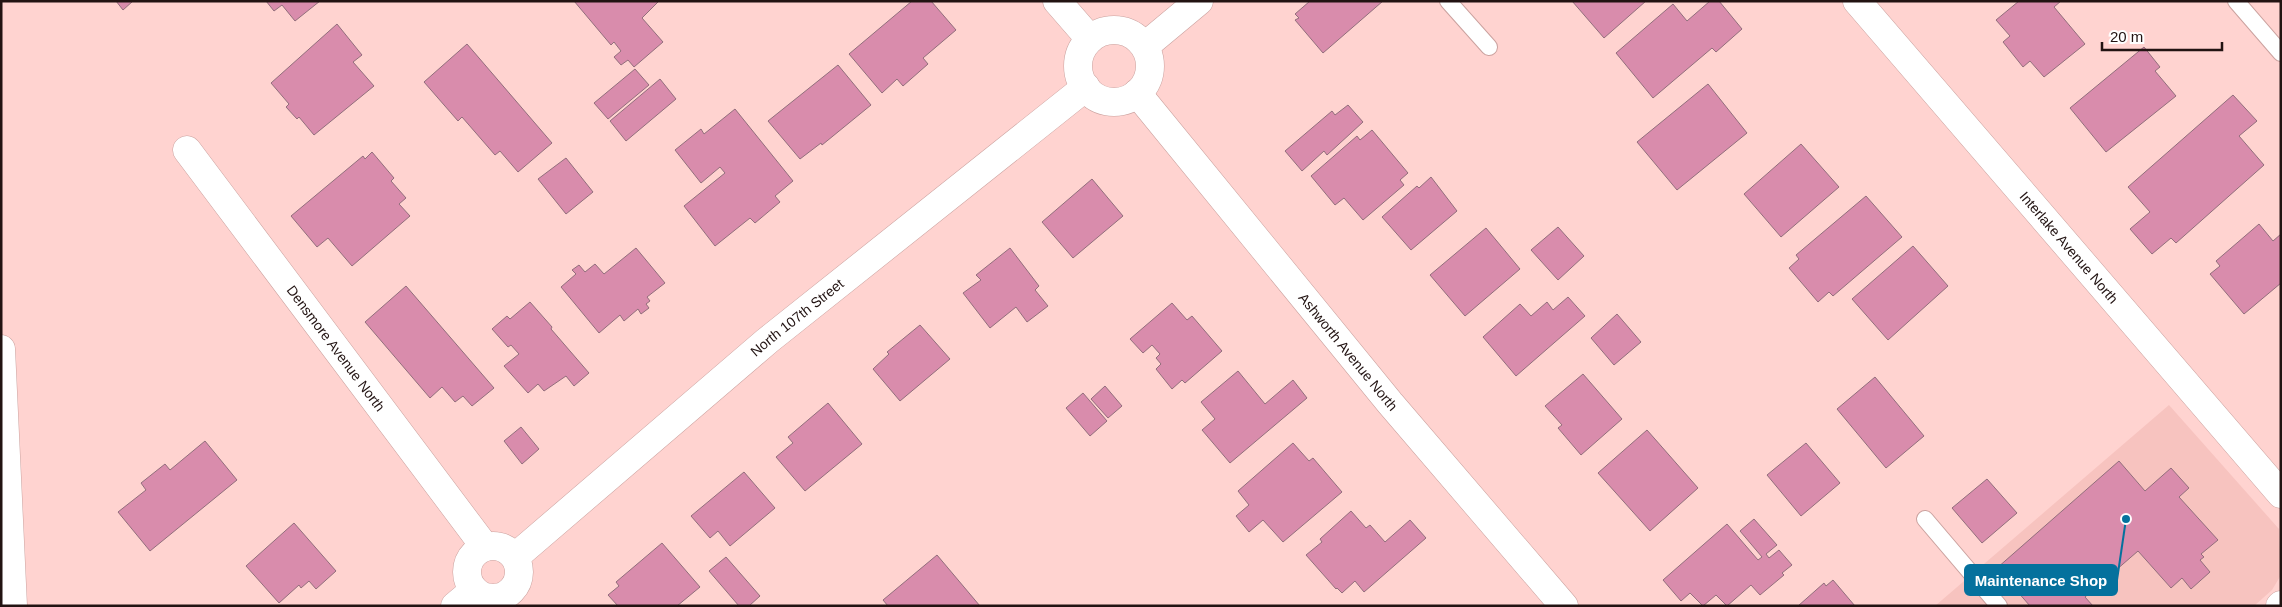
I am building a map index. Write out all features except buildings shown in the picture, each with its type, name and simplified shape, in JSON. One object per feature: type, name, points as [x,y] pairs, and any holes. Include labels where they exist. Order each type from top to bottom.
[{"type":"street","points":[[1057,1],[1090,39]]},
{"type":"street","points":[[1144,46],[1199,1]]},
{"type":"street","name":"Interlake Avenue North","points":[[1857,1],[2281,494]]},
{"type":"street","points":[[1112,30],[1125,31],[1136,37],[1144,46],[1150,58],[1150,70],[1147,81],[1137,93],[1121,101],[1110,101],[1099,98],[1086,87],[1079,72],[1079,62],[1082,49],[1090,39],[1112,30]]},
{"type":"street","name":"North 107th Street","points":[[514,557],[766,341],[1086,87]]},
{"type":"street","name":"Ashworth Avenue North","points":[[1137,93],[1390,403],[1564,606]]},
{"type":"street","name":"Densmore Avenue North","points":[[187,150],[485,547]]},
{"type":"street","points":[[1,349],[12,606]]},
{"type":"street","points":[[485,547],[503,547],[514,557],[519,567],[520,577],[504,601],[488,598],[464,598],[469,582],[468,566],[471,558],[485,547]]},
{"type":"lane","points":[[1448,1],[1489,47]]},
{"type":"lane","points":[[2236,1],[2281,53]]},
{"type":"lane","points":[[1926,519],[1999,606]]},
{"type":"shaded area","points":[[2169,405],[2279,529],[2281,575],[2272,590],[2254,606],[1935,606]]},
{"type":"place","name":"Maintenance Shop","points":[[2126,519]]}]
